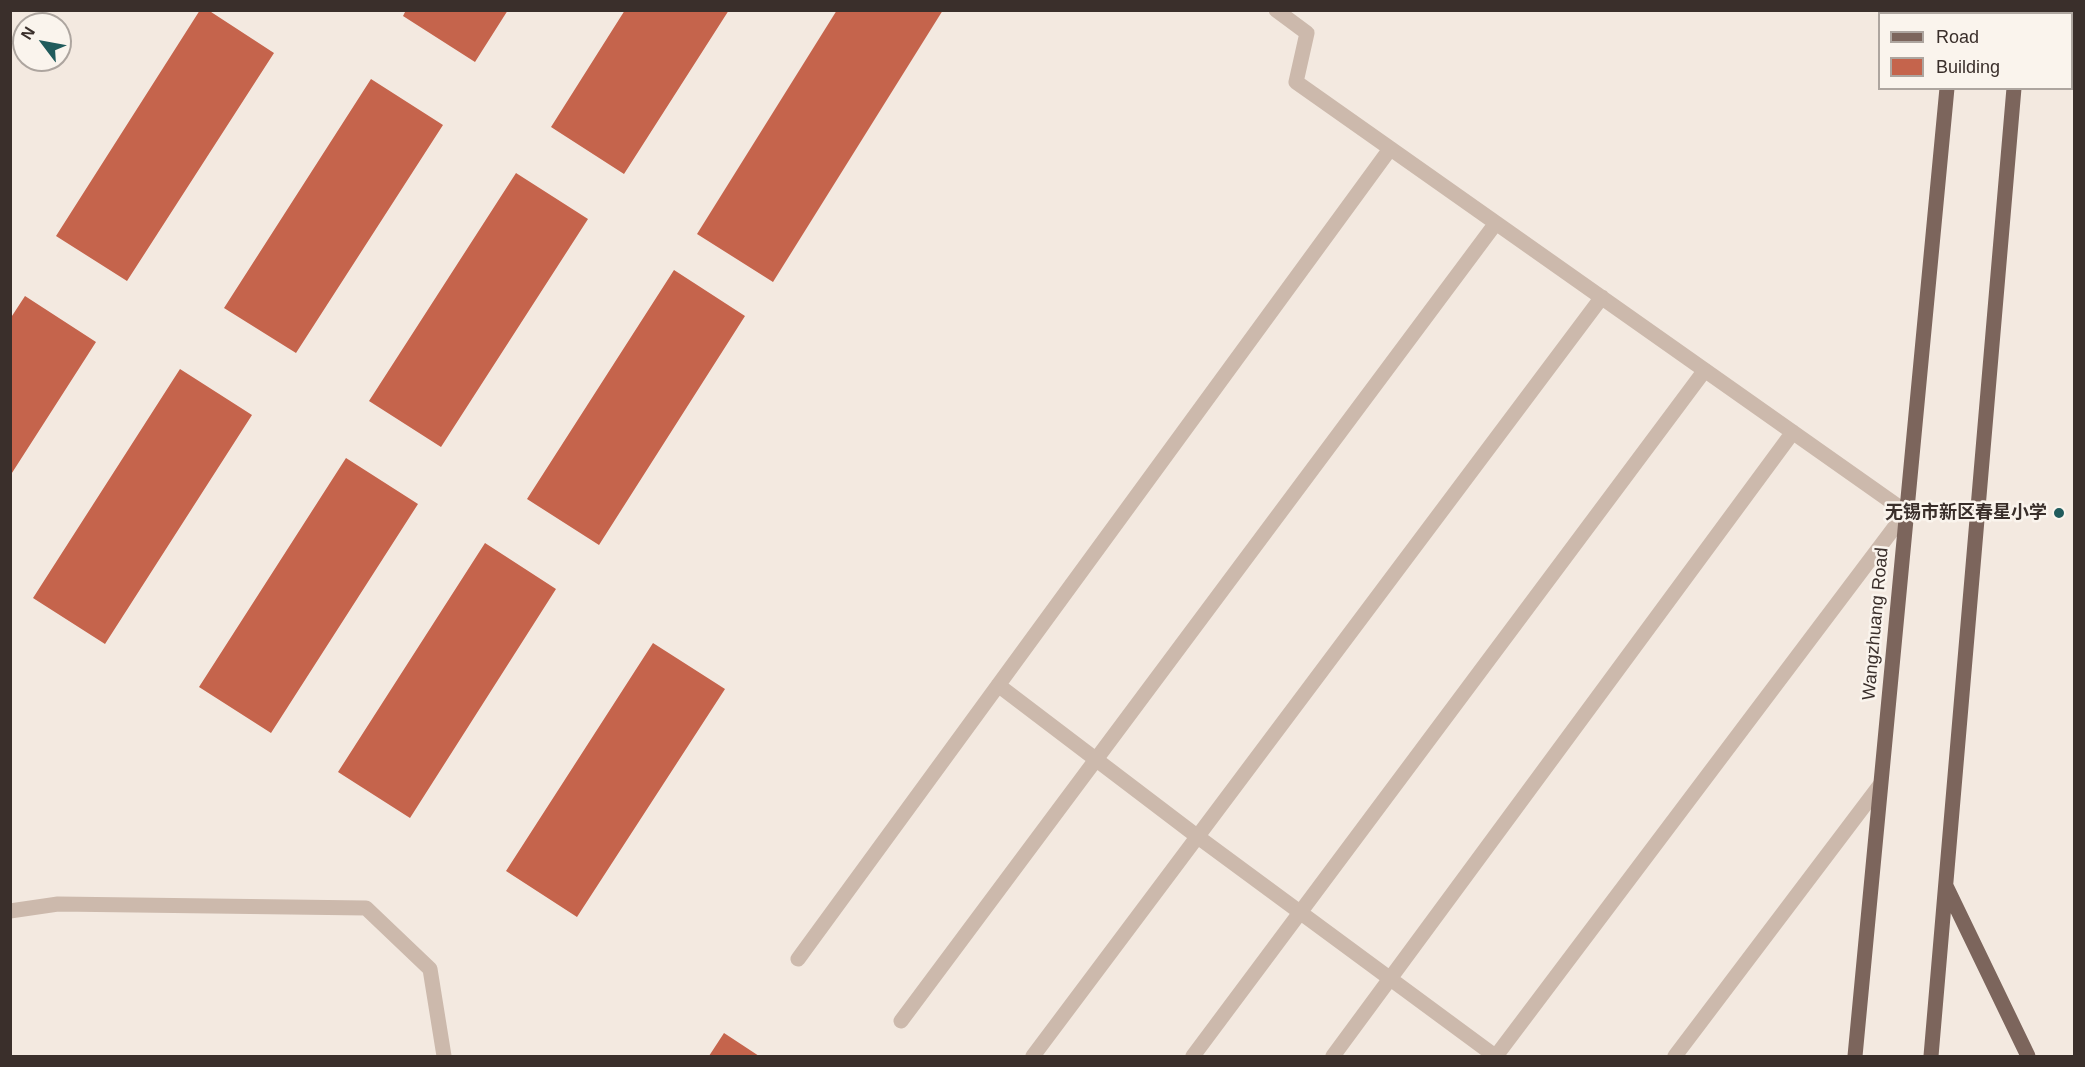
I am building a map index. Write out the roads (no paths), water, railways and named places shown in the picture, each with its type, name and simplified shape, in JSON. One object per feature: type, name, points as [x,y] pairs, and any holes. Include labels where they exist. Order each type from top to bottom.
[{"type":"main road","name":"Wangzhuang Road","points":[[1855,1056],[1947,90]]},
{"type":"main road","points":[[1931,1056],[2014,90]]},
{"type":"main road","points":[[1946,885],[2028,1056]]},
{"type":"street","points":[[998,685],[1198,837],[1496,1056],[1906,512],[1296,82],[1307,33],[1276,10]]},
{"type":"street","points":[[798,959],[1390,149]]},
{"type":"street","points":[[901,1021],[1496,223]]},
{"type":"street","points":[[1033,1056],[1602,297]]},
{"type":"street","points":[[1193,1056],[1705,370]]},
{"type":"street","points":[[1333,1056],[1793,432]]},
{"type":"street","points":[[1676,1056],[1880,785]]},
{"type":"street","points":[[10,911],[58,904],[366,908],[430,969],[444,1056]]},
{"type":"place","name":"无锡市新区春星小学","points":[[2059,513]]}]
